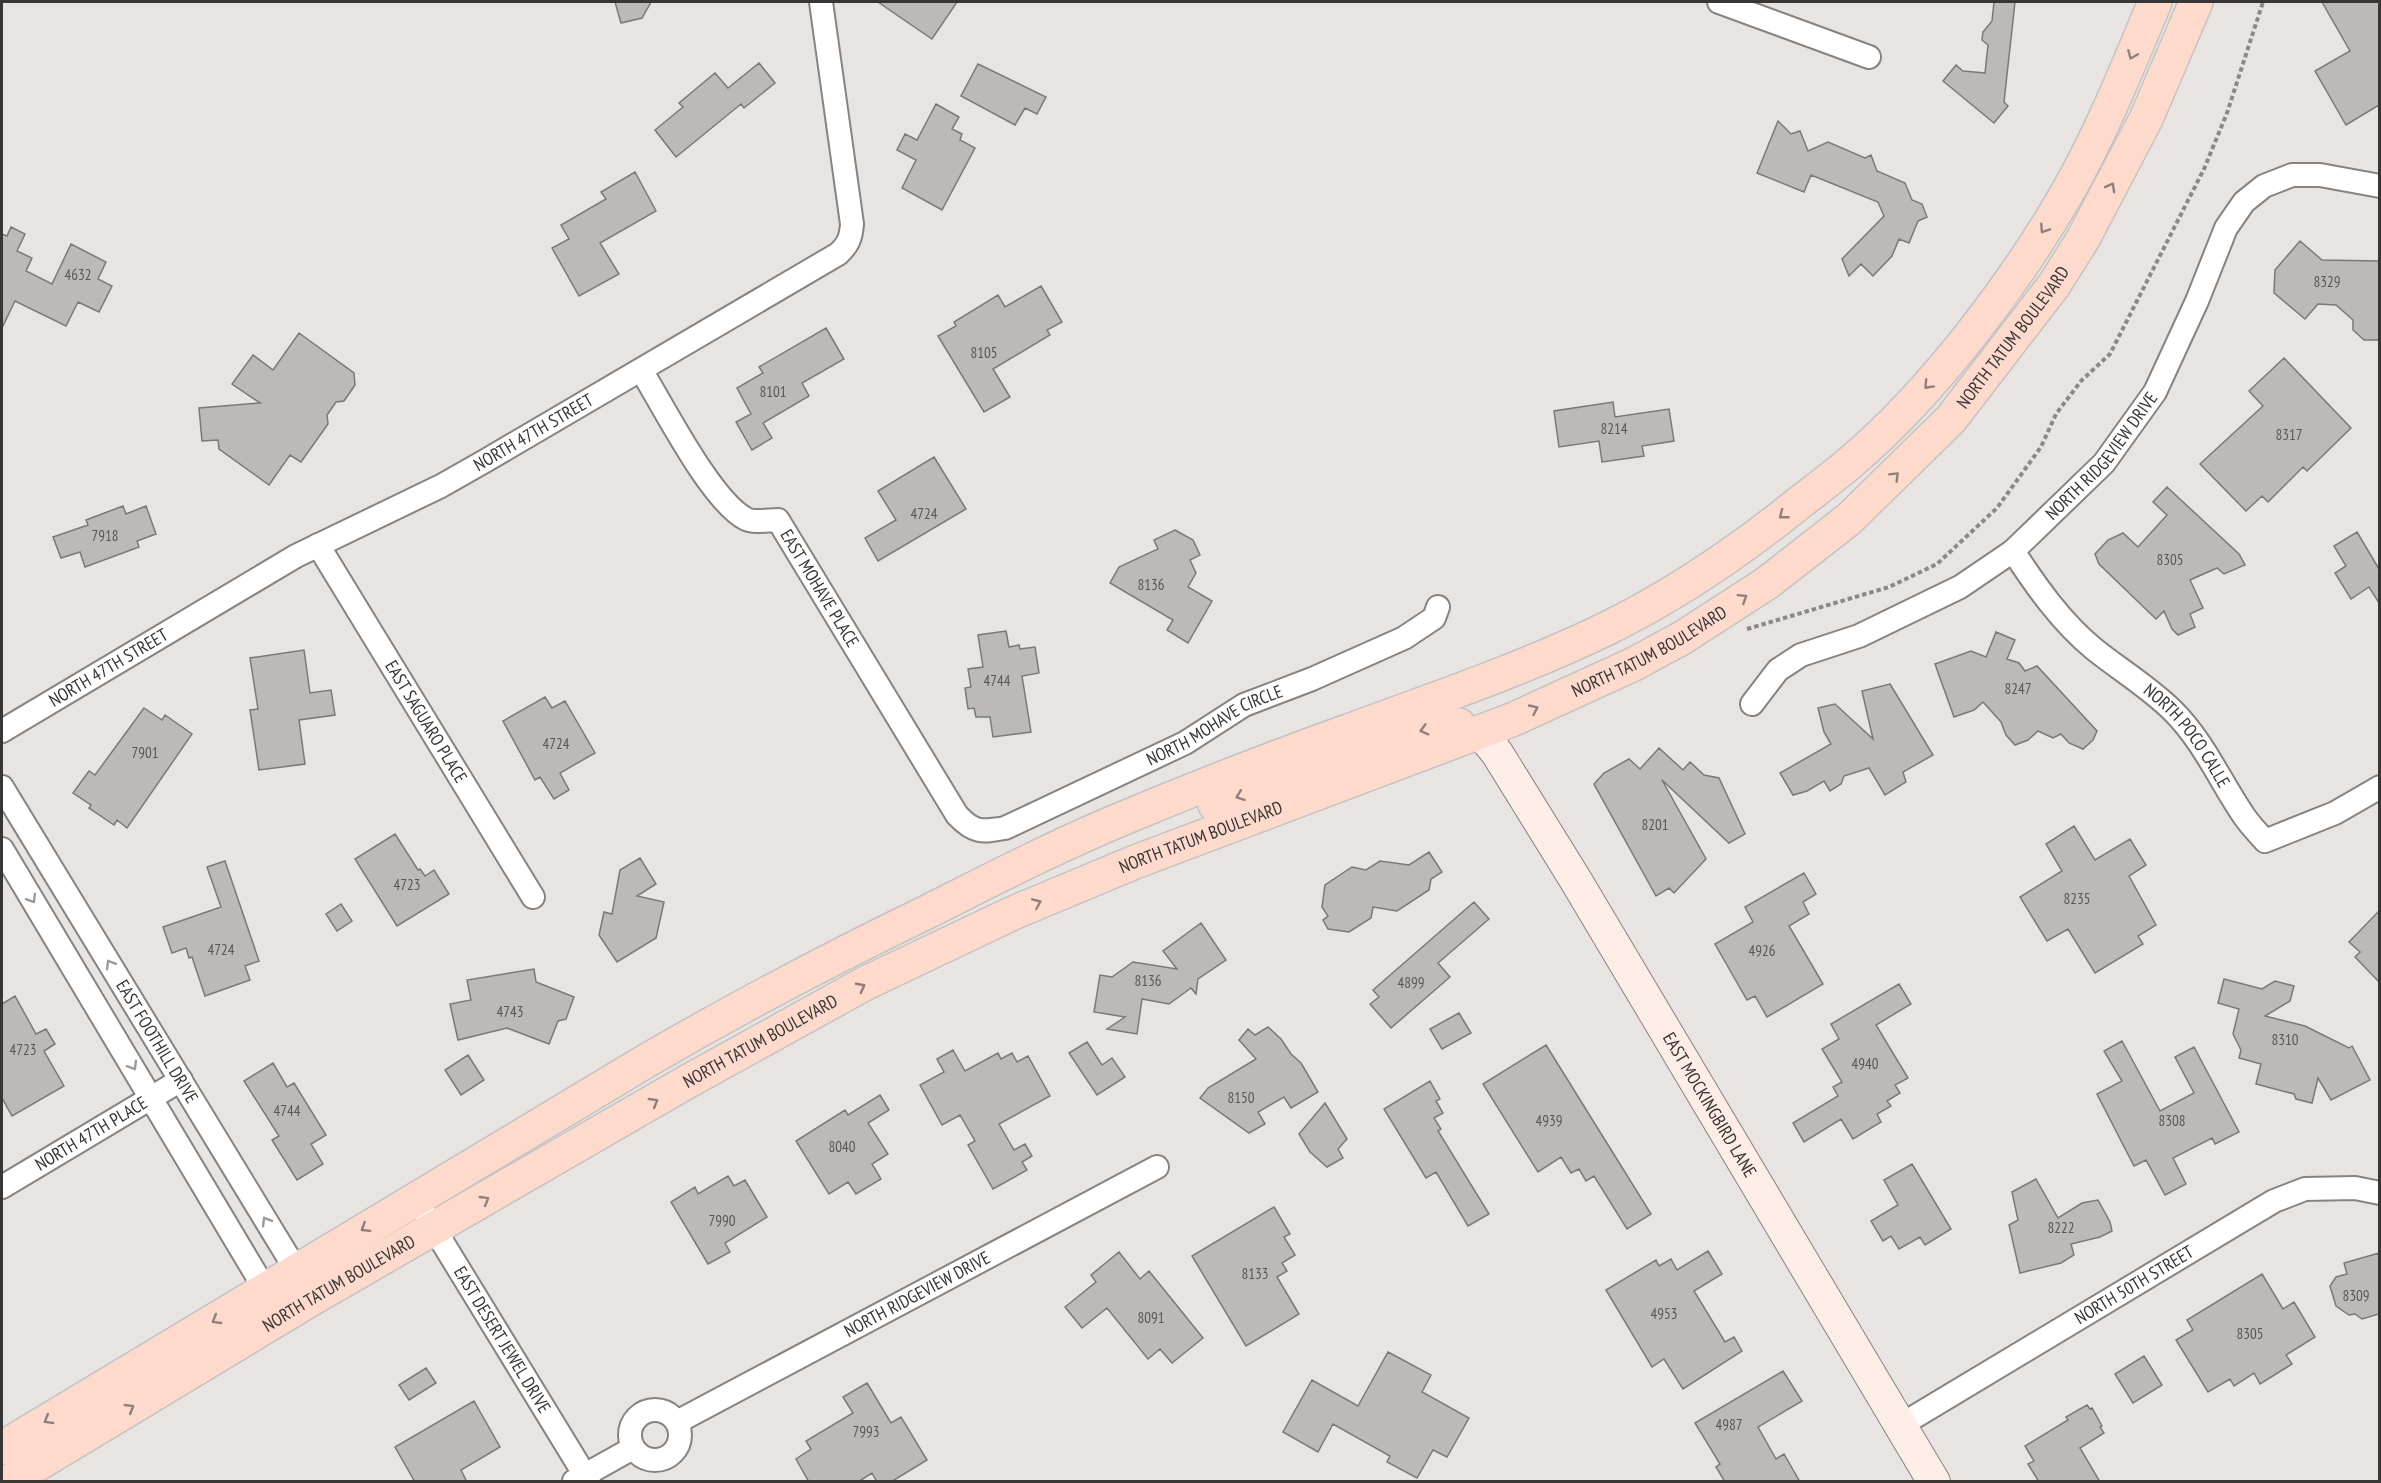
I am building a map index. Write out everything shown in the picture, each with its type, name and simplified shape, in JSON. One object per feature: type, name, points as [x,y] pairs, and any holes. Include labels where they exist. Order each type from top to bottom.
[{"type":"main road","name":"NORTH TATUM BOULEVARD","points":[[8,1482],[305,1284],[415,1198],[735,1009],[1070,840],[1275,757],[1546,656],[1610,627],[1700,575],[1753,539],[1854,459],[1898,417],[1943,369],[2013,277],[2067,193],[2106,116],[2155,2]]},
{"type":"main road","name":"NORTH TATUM BOULEVARD","points":[[305,1284],[434,1229],[686,1083],[864,984],[1013,913],[1135,862],[1480,732],[1634,664],[1682,638],[1767,583],[1849,519],[1951,419],[2054,285],[2083,239],[2146,119],[2196,2]]},
{"type":"main road","points":[[1070,840],[1131,837],[1375,745],[1428,728],[1446,725],[1462,726],[1480,732]]},
{"type":"main road","name":"NORTH TATUM BOULEVARD","points":[[2,1448],[274,1303]]},
{"type":"street","name":"NORTH 47TH STREET","points":[[2,731],[318,545],[450,481],[838,254],[851,238],[852,224],[821,2]]},
{"type":"street","points":[[1719,2],[1869,57]]},
{"type":"street","name":"NORTH RIDGEVIEW DRIVE","points":[[1752,704],[1778,670],[1801,655],[1859,636],[1951,592],[2013,551],[2104,463],[2155,392],[2198,301],[2226,228],[2244,202],[2264,186],[2292,175],[2320,175],[2379,186]]},
{"type":"street","name":"EAST MOHAVE PLACE","points":[[641,369],[707,478],[725,503],[748,520],[778,520],[957,815],[968,826],[982,832]]},
{"type":"street","name":"EAST SAGUARO PLACE","points":[[318,545],[533,897]]},
{"type":"street","name":"NORTH POCO CALLE","points":[[2013,551],[2031,579],[2071,629],[2135,678],[2173,711],[2202,744],[2245,817],[2265,841],[2335,813],[2379,787]]},
{"type":"street","name":"NORTH MOHAVE CIRCLE","points":[[982,832],[1005,828],[1172,750],[1244,705],[1312,679],[1404,638],[1434,618],[1438,607]]},
{"type":"street","name":"EAST MOCKINGBIRD LANE","points":[[1480,732],[1497,753],[1575,879],[1934,1482]]},
{"type":"street","name":"EAST FOOTHILL DRIVE","points":[[2,787],[305,1284]]},
{"type":"street","name":"EAST FOOTHILL DRIVE","points":[[2,849],[274,1303]]},
{"type":"street","name":"NORTH 47TH PLACE","points":[[2,1187],[181,1080]]},
{"type":"street","name":"NORTH RIDGEVIEW DRIVE","points":[[677,1422],[1157,1167]]},
{"type":"street","name":"NORTH 50TH STREET","points":[[1901,1425],[2274,1201],[2305,1189],[2355,1188],[2379,1193]]},
{"type":"street","name":"EAST DESERT JEWEL DRIVE","points":[[415,1198],[583,1479]]},
{"type":"street","points":[[655,1410],[664,1411],[677,1422],[680,1430],[678,1446],[668,1458],[652,1461],[638,1454],[633,1448],[630,1431],[639,1416],[655,1410]]},
{"type":"street","points":[[583,1479],[633,1448]]},
{"type":"building","points":[[615,2],[651,2],[642,18],[621,23]]},
{"type":"building","points":[[878,2],[957,2],[932,39]]},
{"type":"building","points":[[1994,2],[2015,2],[2004,102],[2008,106],[1994,123],[1943,81],[1956,65],[1963,71],[1985,73],[1988,45],[1982,40],[1983,32],[1992,21]]},
{"type":"building","points":[[2322,2],[2379,2],[2379,105],[2346,125],[2315,71],[2350,51]]},
{"type":"building","points":[[759,63],[775,83],[744,108],[741,104],[676,157],[655,130],[683,107],[679,103],[715,73],[728,88]]},
{"type":"building","points":[[978,64],[1046,97],[1037,114],[1025,108],[1015,125],[961,96]]},
{"type":"building","points":[[936,104],[959,117],[952,129],[962,134],[960,140],[975,148],[942,210],[902,188],[916,160],[897,150],[905,134],[917,140]]},
{"type":"building","points":[[1778,121],[1791,134],[1800,131],[1808,151],[1828,142],[1865,158],[1871,155],[1877,171],[1905,183],[1912,200],[1922,204],[1927,217],[1918,221],[1909,243],[1899,239],[1892,256],[1873,276],[1861,264],[1849,276],[1842,259],[1884,216],[1878,202],[1811,175],[1804,192],[1757,173]]},
{"type":"building","points":[[635,172],[656,211],[600,243],[619,274],[579,296],[552,248],[569,239],[561,225],[606,199],[601,192]]},
{"type":"building","points":[[11,227],[25,234],[17,251],[32,258],[26,271],[52,284],[71,244],[106,262],[98,279],[112,286],[99,312],[78,302],[66,326],[15,301],[2,328],[2,234],[7,236]]},
{"type":"building","points":[[2300,241],[2322,260],[2379,261],[2379,340],[2364,340],[2353,330],[2353,320],[2336,305],[2318,304],[2305,319],[2274,293],[2275,270]]},
{"type":"building","points":[[1041,286],[1062,322],[1047,330],[1050,335],[993,369],[1010,397],[984,412],[938,336],[956,326],[954,322],[998,295],[1005,307]]},
{"type":"building","points":[[826,328],[844,359],[802,383],[809,396],[763,423],[772,438],[752,450],[736,422],[751,414],[737,388],[763,373],[759,367]]},
{"type":"building","points":[[299,333],[354,373],[355,385],[344,401],[336,402],[327,415],[328,424],[301,462],[290,455],[269,485],[219,449],[218,440],[202,441],[199,408],[260,403],[232,384],[253,355],[273,370]]},
{"type":"building","points":[[2284,358],[2351,428],[2307,471],[2303,467],[2268,502],[2262,496],[2246,511],[2200,464],[2263,406],[2249,391]]},
{"type":"building","points":[[1613,402],[1615,417],[1669,409],[1674,441],[1642,446],[1644,456],[1602,462],[1599,441],[1559,447],[1554,411]]},
{"type":"building","points":[[934,457],[966,509],[878,561],[865,538],[896,520],[878,491]]},
{"type":"building","points":[[2167,487],[2239,554],[2245,565],[2224,574],[2217,568],[2190,580],[2203,608],[2190,614],[2195,627],[2178,635],[2172,629],[2164,611],[2156,619],[2099,564],[2095,554],[2108,540],[2123,533],[2138,547],[2167,515],[2153,502]]},
{"type":"building","points":[[123,506],[126,514],[146,506],[156,534],[137,541],[139,547],[85,567],[80,552],[61,558],[53,537],[88,525],[86,520]]},
{"type":"building","points":[[1175,530],[1193,540],[1200,555],[1190,560],[1196,573],[1188,587],[1212,601],[1188,643],[1167,630],[1173,620],[1110,583],[1119,567],[1158,549],[1154,540]]},
{"type":"building","points":[[2357,532],[2379,569],[2379,603],[2369,587],[2351,599],[2335,573],[2346,566],[2334,546]]},
{"type":"building","points":[[1006,631],[1009,647],[1019,645],[1020,649],[1035,647],[1039,673],[1022,676],[1031,732],[993,737],[990,717],[976,717],[974,708],[968,709],[965,688],[971,687],[968,669],[983,667],[978,635]]},
{"type":"building","points":[[1996,632],[2015,640],[2007,659],[2019,663],[2025,671],[2037,666],[2097,731],[2093,740],[2083,749],[2069,743],[2061,734],[2053,738],[2038,731],[2028,740],[2015,745],[2006,735],[2001,722],[1983,702],[1974,710],[1954,717],[1935,664],[1971,651],[1986,657]]},
{"type":"building","points":[[304,650],[310,693],[331,690],[335,715],[299,720],[305,764],[259,770],[250,710],[258,709],[250,658]]},
{"type":"building","points":[[1890,684],[1933,755],[1903,772],[1906,782],[1885,795],[1869,768],[1844,776],[1841,784],[1830,791],[1824,781],[1807,791],[1793,795],[1780,773],[1831,744],[1824,732],[1818,708],[1835,704],[1873,739],[1862,691]]},
{"type":"building","points":[[545,697],[552,708],[565,701],[595,753],[560,773],[569,790],[554,799],[540,777],[535,780],[503,721]]},
{"type":"building","points":[[144,708],[162,720],[165,715],[192,734],[127,828],[117,820],[114,825],[89,808],[91,805],[73,793],[89,771],[95,775]]},
{"type":"building","points":[[1659,748],[1683,770],[1690,762],[1704,775],[1719,778],[1745,834],[1729,843],[1662,780],[1706,859],[1674,893],[1669,888],[1656,896],[1594,784],[1604,773],[1629,759],[1640,769]]},
{"type":"building","points":[[2074,826],[2095,860],[2130,839],[2146,865],[2129,876],[2156,925],[2138,936],[2143,944],[2095,973],[2068,929],[2047,941],[2020,897],[2062,871],[2046,844]]},
{"type":"building","points":[[395,834],[418,870],[420,869],[425,876],[434,870],[449,894],[397,926],[355,859]]},
{"type":"building","points":[[1429,852],[1442,872],[1431,879],[1429,890],[1397,911],[1373,907],[1371,918],[1349,932],[1328,929],[1323,920],[1328,916],[1322,907],[1325,885],[1352,867],[1366,870],[1380,861],[1409,865]]},
{"type":"building","points":[[640,858],[656,884],[637,896],[664,902],[656,938],[617,962],[599,935],[604,912],[612,914],[620,870]]},
{"type":"building","points":[[225,861],[259,961],[245,966],[250,980],[205,996],[192,957],[189,958],[186,948],[172,953],[163,927],[221,907],[207,867]]},
{"type":"building","points":[[1804,873],[1816,894],[1803,902],[1809,914],[1789,926],[1823,984],[1767,1017],[1755,996],[1747,1000],[1715,944],[1753,922],[1745,907]]},
{"type":"building","points":[[1474,902],[1489,919],[1438,963],[1450,977],[1391,1028],[1370,1004],[1379,997],[1373,990]]},
{"type":"building","points":[[341,904],[352,921],[337,931],[326,914]]},
{"type":"building","points":[[2379,911],[2379,982],[2355,957],[2360,952],[2349,942]]},
{"type":"building","points":[[1201,923],[1226,960],[1198,979],[1196,994],[1191,988],[1169,1004],[1142,999],[1137,1034],[1107,1029],[1125,1017],[1094,1012],[1100,975],[1112,977],[1133,962],[1177,969],[1163,951]]},
{"type":"building","points":[[534,969],[536,982],[574,997],[566,1019],[558,1021],[549,1044],[507,1028],[458,1040],[450,1004],[471,1000],[467,980]]},
{"type":"building","points":[[2224,979],[2262,989],[2275,981],[2294,986],[2290,1001],[2265,1016],[2305,1026],[2349,1048],[2352,1046],[2370,1080],[2331,1100],[2318,1078],[2312,1103],[2296,1099],[2294,1094],[2256,1084],[2261,1064],[2239,1058],[2241,1050],[2233,1034],[2239,1009],[2218,1003]]},
{"type":"building","points":[[1899,984],[1911,1004],[1876,1025],[1908,1078],[1895,1085],[1900,1093],[1887,1101],[1891,1106],[1877,1114],[1881,1122],[1853,1139],[1841,1119],[1804,1142],[1793,1123],[1838,1096],[1833,1087],[1842,1082],[1822,1049],[1839,1039],[1831,1024]]},
{"type":"building","points":[[15,996],[36,1034],[46,1029],[55,1044],[44,1051],[64,1086],[12,1116],[2,1098],[2,1004]]},
{"type":"building","points":[[1459,1013],[1471,1033],[1442,1049],[1430,1029]]},
{"type":"building","points":[[1268,1027],[1301,1063],[1318,1092],[1291,1108],[1284,1097],[1258,1112],[1265,1124],[1249,1133],[1200,1098],[1208,1088],[1256,1059],[1239,1040],[1248,1029],[1255,1035]]},
{"type":"building","points":[[2122,1041],[2160,1111],[2194,1093],[2175,1057],[2194,1047],[2239,1132],[2215,1144],[2212,1138],[2173,1158],[2186,1184],[2165,1195],[2146,1160],[2134,1166],[2097,1094],[2122,1081],[2104,1051]]},
{"type":"building","points":[[1087,1042],[1102,1065],[1112,1058],[1125,1077],[1097,1095],[1069,1053]]},
{"type":"building","points":[[1546,1045],[1651,1214],[1627,1229],[1594,1176],[1586,1181],[1579,1169],[1571,1173],[1561,1157],[1538,1172],[1483,1084]]},
{"type":"building","points":[[953,1050],[965,1071],[998,1053],[1001,1059],[1012,1053],[1017,1062],[1028,1056],[1050,1096],[999,1124],[1014,1150],[1025,1144],[1032,1156],[1022,1162],[1027,1170],[993,1189],[968,1145],[975,1141],[960,1115],[942,1125],[920,1085],[944,1072],[937,1059]]},
{"type":"building","points":[[468,1055],[484,1080],[461,1095],[445,1070]]},
{"type":"building","points":[[273,1063],[287,1087],[294,1083],[326,1135],[311,1144],[323,1164],[297,1180],[272,1140],[279,1136],[244,1081]]},
{"type":"building","points":[[1430,1081],[1440,1099],[1436,1101],[1443,1113],[1434,1118],[1441,1129],[1438,1131],[1489,1214],[1468,1226],[1436,1172],[1426,1178],[1384,1109]]},
{"type":"building","points":[[880,1095],[889,1110],[868,1123],[888,1154],[872,1164],[881,1179],[856,1194],[848,1182],[829,1194],[796,1141],[845,1110],[848,1115]]},
{"type":"building","points":[[1325,1103],[1347,1139],[1338,1149],[1343,1158],[1327,1167],[1310,1152],[1299,1134]]},
{"type":"building","points":[[1912,1164],[1951,1229],[1925,1245],[1920,1237],[1899,1249],[1891,1236],[1883,1241],[1871,1221],[1898,1205],[1884,1180]]},
{"type":"building","points":[[728,1176],[734,1186],[745,1180],[767,1217],[725,1243],[730,1252],[708,1264],[671,1202],[695,1187],[698,1194]]},
{"type":"building","points":[[2036,1179],[2058,1218],[2082,1203],[2098,1200],[2110,1222],[2112,1231],[2100,1237],[2071,1244],[2074,1255],[2061,1263],[2020,1273],[2009,1225],[2018,1220],[2012,1192]]},
{"type":"building","points":[[1274,1207],[1290,1234],[1284,1237],[1295,1255],[1282,1263],[1287,1271],[1277,1277],[1299,1314],[1246,1346],[1192,1256]]},
{"type":"building","points":[[1708,1251],[1722,1274],[1694,1291],[1725,1342],[1734,1337],[1742,1351],[1683,1389],[1664,1359],[1652,1367],[1606,1290],[1656,1260],[1659,1266],[1671,1259],[1677,1270]]},
{"type":"building","points":[[1119,1252],[1140,1279],[1149,1271],[1203,1338],[1172,1363],[1160,1349],[1148,1359],[1107,1308],[1082,1328],[1065,1307],[1096,1282],[1091,1275]]},
{"type":"building","points":[[2379,1253],[2379,1314],[2362,1319],[2355,1314],[2349,1315],[2336,1306],[2330,1286],[2336,1277],[2347,1274],[2344,1263]]},
{"type":"building","points":[[2262,1274],[2283,1309],[2294,1302],[2315,1337],[2286,1355],[2292,1364],[2260,1384],[2254,1373],[2234,1386],[2230,1379],[2208,1392],[2176,1340],[2193,1330],[2187,1320]]},
{"type":"building","points":[[1388,1352],[1431,1375],[1422,1392],[1469,1418],[1447,1457],[1433,1450],[1417,1478],[1387,1462],[1390,1456],[1333,1424],[1318,1452],[1283,1432],[1312,1380],[1358,1406]]},
{"type":"building","points":[[2144,1356],[2162,1385],[2133,1403],[2115,1374]]},
{"type":"building","points":[[426,1368],[436,1383],[409,1400],[399,1385]]},
{"type":"building","points":[[1783,1371],[1802,1401],[1758,1427],[1776,1459],[1784,1454],[1800,1482],[1725,1482],[1716,1467],[1720,1464],[1695,1423]]},
{"type":"building","points":[[867,1383],[891,1423],[901,1417],[927,1460],[891,1482],[877,1482],[872,1473],[858,1482],[809,1482],[796,1459],[811,1449],[806,1441],[853,1413],[843,1397]]},
{"type":"building","points":[[474,1401],[500,1447],[461,1470],[467,1482],[415,1482],[395,1447]]},
{"type":"building","points":[[2087,1405],[2090,1409],[2092,1408],[2104,1433],[2080,1448],[2100,1482],[2039,1482],[2028,1464],[2034,1461],[2025,1446],[2068,1420],[2066,1417]]}]
